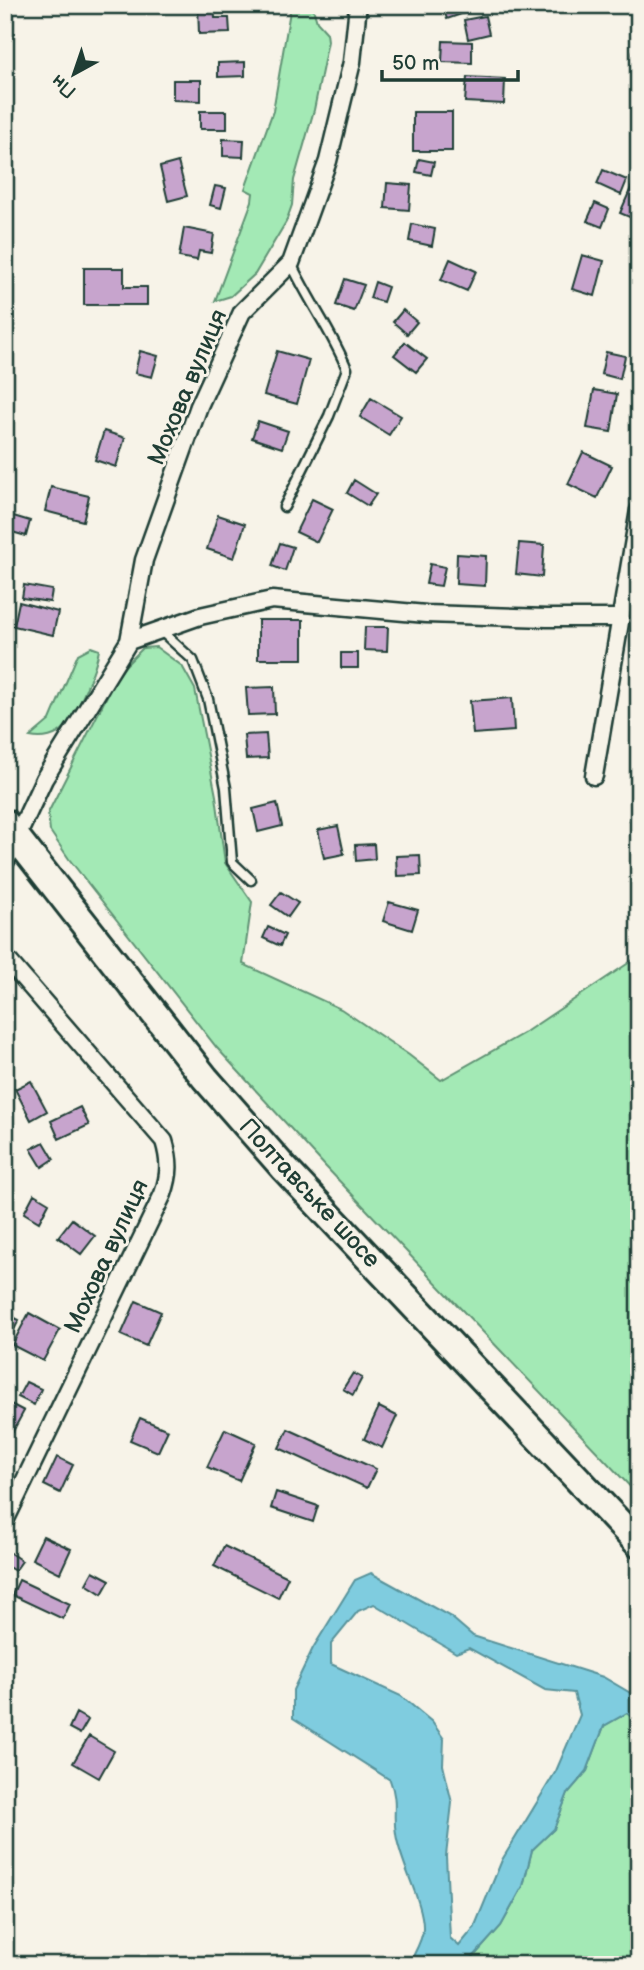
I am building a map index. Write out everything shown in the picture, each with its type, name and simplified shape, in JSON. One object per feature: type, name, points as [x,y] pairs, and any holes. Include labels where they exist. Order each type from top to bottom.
[{"type":"main road","name":"Полтавське шосе","points":[[11,831],[205,1078],[283,1167],[639,1544]]},
{"type":"street","name":"Мохова вулиця","points":[[5,863],[11,831],[129,641],[144,560],[199,406],[242,312],[291,263],[328,161],[352,62],[358,5]]},
{"type":"street","points":[[594,776],[639,510]]},
{"type":"street","points":[[129,641],[200,616],[272,600],[426,614],[621,618]]},
{"type":"street","name":"Мохова вулиця","points":[[5,957],[164,1141],[169,1158],[169,1177],[163,1194],[5,1521]]},
{"type":"lane","points":[[284,507],[329,416],[347,369],[335,341],[291,263]]},
{"type":"lane","points":[[160,630],[193,660],[208,699],[226,788],[232,862],[251,880]]},
{"type":"green space","points":[[291,5],[312,5],[317,22],[327,33],[328,41],[314,110],[294,180],[292,205],[286,222],[255,274],[231,296],[215,301],[252,201],[253,193],[245,189],[273,111]]},
{"type":"green space","points":[[91,647],[99,650],[97,658],[86,690],[71,720],[54,735],[45,738],[30,737],[50,720],[78,654]]},
{"type":"green space","points":[[156,647],[182,666],[195,689],[216,796],[225,863],[252,902],[243,964],[341,1009],[441,1080],[524,1033],[639,956],[639,1496],[326,1167],[217,1048],[50,831],[48,813],[114,682],[143,648]]},
{"type":"green space","points":[[627,1713],[639,1724],[639,1965],[466,1965],[501,1926],[523,1886],[532,1850],[554,1829],[568,1793],[587,1771],[604,1726]]},
{"type":"water","points":[[371,1573],[451,1617],[473,1636],[603,1677],[639,1698],[639,1724],[627,1713],[604,1726],[587,1771],[568,1793],[554,1829],[532,1850],[523,1886],[501,1926],[466,1965],[409,1965],[421,1938],[422,1919],[398,1845],[394,1795],[390,1780],[293,1718],[293,1690],[313,1648],[355,1580]],"holes":[[[374,1604],[456,1653],[469,1648],[545,1690],[574,1693],[580,1715],[556,1771],[502,1860],[474,1928],[459,1946],[450,1938],[446,1856],[452,1803],[443,1765],[444,1739],[432,1722],[401,1696],[331,1664],[331,1644],[358,1611]]]},
{"type":"building","points":[[5,5],[9,5],[11,22],[5,23]]},
{"type":"building","points":[[198,5],[214,5],[215,18],[229,18],[230,33],[199,34]]},
{"type":"building","points":[[442,5],[465,5],[467,12],[447,19]]},
{"type":"building","points":[[485,16],[489,34],[468,39],[464,20]]},
{"type":"building","points":[[443,41],[472,42],[472,63],[442,62]]},
{"type":"building","points":[[633,51],[639,51],[639,66],[632,66]]},
{"type":"building","points":[[245,62],[245,76],[218,77],[218,63]]},
{"type":"building","points":[[467,77],[505,79],[504,104],[465,102]]},
{"type":"building","points":[[173,80],[201,80],[201,101],[173,100]]},
{"type":"building","points":[[200,111],[227,111],[227,129],[200,129]]},
{"type":"building","points":[[413,112],[452,112],[452,151],[413,151]]},
{"type":"building","points":[[223,139],[244,140],[243,157],[223,156]]},
{"type":"building","points":[[419,159],[434,162],[431,175],[416,172]]},
{"type":"building","points":[[178,162],[187,196],[168,201],[160,167]]},
{"type":"building","points":[[603,170],[627,180],[621,195],[597,184]]},
{"type":"building","points":[[634,181],[639,183],[639,221],[620,213]]},
{"type":"building","points":[[387,183],[411,185],[409,210],[385,208]]},
{"type":"building","points":[[215,186],[226,188],[221,208],[210,205]]},
{"type":"building","points":[[595,203],[609,209],[602,227],[587,221]]},
{"type":"building","points":[[412,224],[435,229],[432,246],[409,241]]},
{"type":"building","points":[[184,228],[214,234],[211,253],[199,251],[197,260],[179,257]]},
{"type":"building","points":[[582,255],[604,261],[595,296],[572,289]]},
{"type":"building","points":[[450,259],[476,271],[467,291],[441,280]]},
{"type":"building","points":[[84,268],[124,268],[124,287],[147,287],[147,305],[84,305]]},
{"type":"building","points":[[345,279],[364,285],[354,311],[336,305]]},
{"type":"building","points":[[375,282],[388,287],[383,302],[370,298]]},
{"type":"building","points":[[403,310],[417,322],[407,334],[393,322]]},
{"type":"building","points":[[405,342],[427,359],[416,372],[394,355]]},
{"type":"building","points":[[140,351],[158,356],[152,377],[135,373]]},
{"type":"building","points":[[277,351],[309,360],[297,404],[264,395]]},
{"type":"building","points":[[606,352],[625,356],[620,379],[601,374]]},
{"type":"building","points":[[594,390],[617,394],[611,432],[587,428]]},
{"type":"building","points":[[371,398],[401,416],[389,435],[360,417]]},
{"type":"building","points":[[258,421],[288,431],[282,448],[252,438]]},
{"type":"building","points":[[104,431],[125,438],[116,467],[95,460]]},
{"type":"building","points":[[583,452],[612,466],[597,498],[568,484]]},
{"type":"building","points":[[354,480],[376,494],[368,506],[347,493]]},
{"type":"building","points":[[51,487],[89,496],[83,521],[45,511]]},
{"type":"building","points":[[312,499],[333,509],[317,542],[296,532]]},
{"type":"building","points":[[10,515],[30,521],[26,536],[5,530]]},
{"type":"building","points":[[218,515],[245,524],[234,558],[207,549]]},
{"type":"building","points":[[280,543],[293,547],[285,571],[272,566]]},
{"type":"building","points":[[519,543],[544,545],[542,577],[516,574]]},
{"type":"building","points":[[457,554],[486,556],[485,586],[456,584]]},
{"type":"building","points":[[430,564],[445,567],[441,586],[426,584]]},
{"type":"building","points":[[24,585],[52,590],[50,602],[22,598]]},
{"type":"building","points":[[19,602],[58,612],[53,635],[14,626]]},
{"type":"building","points":[[258,620],[303,620],[303,659],[258,659]]},
{"type":"building","points":[[365,627],[388,627],[387,651],[364,650]]},
{"type":"building","points":[[341,653],[358,653],[358,668],[341,668]]},
{"type":"building","points":[[274,687],[275,714],[248,715],[246,688]]},
{"type":"building","points":[[512,698],[514,731],[473,734],[470,701]]},
{"type":"building","points":[[266,734],[268,758],[246,759],[244,735]]},
{"type":"building","points":[[639,784],[639,822],[630,820]]},
{"type":"building","points":[[277,803],[282,826],[258,832],[253,809]]},
{"type":"building","points":[[338,826],[344,854],[324,858],[318,830]]},
{"type":"building","points":[[374,844],[375,859],[356,861],[355,845]]},
{"type":"building","points":[[420,855],[421,875],[397,876],[396,856]]},
{"type":"building","points":[[281,892],[298,903],[288,917],[271,905]]},
{"type":"building","points":[[389,902],[418,910],[412,930],[383,921]]},
{"type":"building","points":[[268,927],[285,935],[280,946],[263,938]]},
{"type":"building","points":[[31,1081],[47,1111],[31,1120],[15,1089]]},
{"type":"building","points":[[80,1107],[89,1125],[59,1139],[51,1121]]},
{"type":"building","points":[[44,1142],[54,1159],[42,1167],[31,1149]]},
{"type":"building","points":[[34,1194],[49,1203],[39,1222],[24,1213]]},
{"type":"building","points":[[72,1219],[95,1236],[81,1254],[58,1237]]},
{"type":"building","points":[[136,1301],[161,1312],[146,1346],[121,1335]]},
{"type":"building","points":[[5,1313],[19,1320],[11,1336],[5,1333]]},
{"type":"building","points":[[29,1313],[60,1330],[43,1361],[12,1345]]},
{"type":"building","points":[[353,1373],[362,1378],[353,1395],[343,1389]]},
{"type":"building","points":[[26,1382],[41,1389],[34,1405],[18,1397]]},
{"type":"building","points":[[5,1401],[24,1411],[12,1433],[5,1430]]},
{"type":"building","points":[[379,1407],[397,1416],[382,1448],[364,1439]]},
{"type":"building","points":[[140,1418],[168,1430],[158,1452],[130,1440]]},
{"type":"building","points":[[225,1429],[256,1443],[239,1481],[207,1467]]},
{"type":"building","points":[[288,1429],[376,1469],[367,1488],[279,1448]]},
{"type":"building","points":[[57,1457],[73,1465],[60,1493],[44,1485]]},
{"type":"building","points":[[276,1492],[318,1506],[313,1522],[271,1508]]},
{"type":"building","points":[[43,1536],[71,1549],[60,1573],[32,1559]]},
{"type":"building","points":[[224,1546],[288,1577],[278,1598],[214,1566]]},
{"type":"building","points":[[7,1551],[22,1561],[15,1571],[5,1565]]},
{"type":"building","points":[[93,1571],[110,1580],[102,1594],[86,1584]]},
{"type":"building","points":[[19,1580],[70,1604],[63,1619],[12,1595]]},
{"type":"building","points":[[76,1713],[88,1720],[80,1734],[69,1728]]},
{"type":"building","points":[[89,1736],[114,1751],[99,1778],[73,1763]]}]
